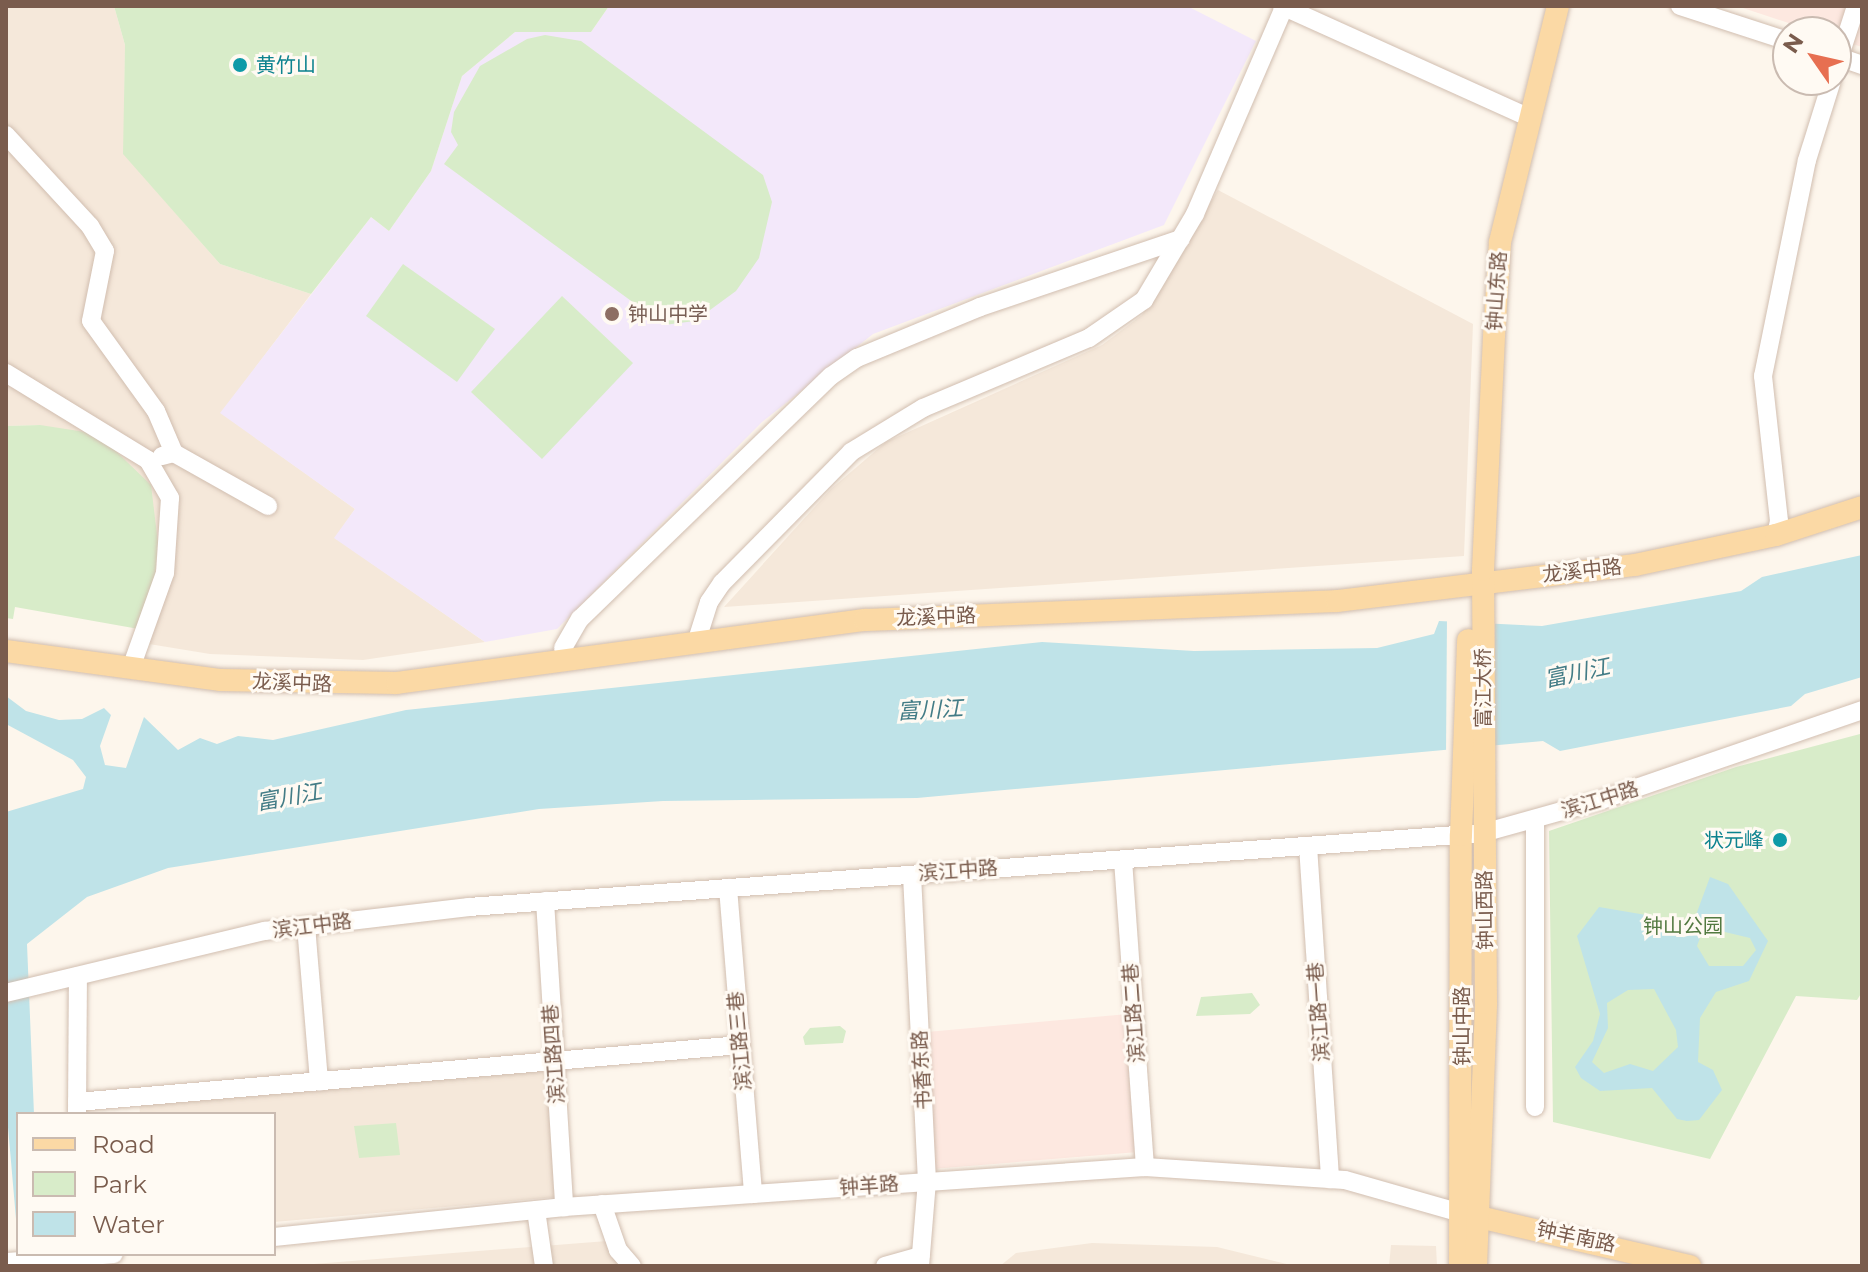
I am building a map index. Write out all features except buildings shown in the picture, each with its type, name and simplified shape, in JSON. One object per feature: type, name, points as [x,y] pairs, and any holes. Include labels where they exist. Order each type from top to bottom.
[{"type":"main road","name":"钟山东路","points":[[1526,116],[1548,6]]},
{"type":"main road","name":"钟山东路","points":[[1477,576],[1492,243],[1558,6]]},
{"type":"main road","name":"龙溪中路","points":[[1777,528],[1862,494]]},
{"type":"main road","name":"龙溪中路","points":[[6,638],[221,680],[397,683],[864,607],[1335,588],[1635,565],[1862,507]]},
{"type":"main road","name":"富江大桥","points":[[1472,834],[1477,576]]},
{"type":"main road","name":"龙溪中路","points":[[6,651],[223,667],[396,670],[563,648],[696,636]]},
{"type":"main road","name":"钟山西路","points":[[1472,834],[1486,1003],[1469,1214],[1476,1266]]},
{"type":"main road","points":[[1460,1266],[1469,1214]]},
{"type":"main road","name":"钟羊南路","points":[[1469,1214],[1690,1266]]},
{"type":"street","points":[[696,636],[722,583],[851,452],[923,408],[1123,319],[1144,300],[1181,239],[1283,6],[1526,116]]},
{"type":"street","points":[[1680,6],[1772,36]]},
{"type":"street","points":[[1777,528],[1763,376],[1807,160],[1827,96]]},
{"type":"street","points":[[6,135],[90,226],[105,251],[91,321],[156,411],[174,453],[268,506]]},
{"type":"street","points":[[563,648],[580,619],[831,376],[857,358],[1113,258],[1181,239]]},
{"type":"street","points":[[6,373],[148,460],[170,498],[165,573],[134,662]]},
{"type":"street","points":[[148,460],[174,453]]},
{"type":"street","name":"滨江中路","points":[[6,993],[306,926],[545,901],[1472,834],[1535,819],[1862,710]]},
{"type":"street","points":[[1535,819],[1535,1107]]},
{"type":"street","name":"滨江路一巷","points":[[1308,846],[1330,1179]]},
{"type":"street","name":"滨江路二巷","points":[[1123,860],[1145,1167]]},
{"type":"street","name":"书香东路","points":[[912,875],[927,1181],[921,1261]]},
{"type":"street","name":"滨江路三巷","points":[[728,888],[753,1194]]},
{"type":"street","name":"滨江路四巷","points":[[545,901],[564,1207]]},
{"type":"street","points":[[306,926],[319,1081]]},
{"type":"street","points":[[78,976],[77,1108],[319,1081],[741,1045]]},
{"type":"street","name":"钟羊路","points":[[276,1237],[564,1207],[1145,1167],[1330,1179],[1469,1214]]},
{"type":"street","points":[[602,1204],[618,1250],[632,1266]]},
{"type":"street","points":[[536,1210],[544,1266]]},
{"type":"street","points":[[11,1262],[99,1256]]},
{"type":"street","points":[[885,1266],[921,1261]]},
{"type":"shaded area","points":[[6,6],[114,6],[125,45],[124,154],[220,264],[311,294],[221,413],[355,509],[335,538],[485,642],[363,660],[210,654],[149,644],[158,543],[40,425],[6,426]]},
{"type":"shaded area","name":"钟山中学","points":[[609,6],[1187,6],[1256,41],[1164,225],[873,334],[762,422],[557,629],[485,642],[334,538],[355,509],[220,413],[371,217],[389,231],[431,171],[462,76],[515,32],[591,32]]},
{"type":"shaded area","points":[[1737,6],[1862,6],[1862,47],[1852,44],[1852,16],[1772,18]]},
{"type":"shaded area","points":[[1218,190],[1473,324],[1464,556],[724,607],[831,489],[886,442],[1102,345],[1142,315]]},
{"type":"shaded area","points":[[1128,1014],[1138,1152],[932,1169],[927,1032]]},
{"type":"shaded area","points":[[552,1065],[557,1197],[276,1222],[276,1112],[140,1112],[139,1101]]},
{"type":"shaded area","points":[[607,1241],[619,1266],[301,1265]]},
{"type":"shaded area","points":[[1092,1243],[1217,1247],[1295,1266],[1000,1266],[1016,1253]]},
{"type":"shaded area","points":[[1391,1245],[1436,1246],[1437,1266],[1389,1266]]},
{"type":"green space","points":[[114,6],[609,6],[591,32],[515,32],[462,76],[431,171],[389,231],[371,217],[311,294],[220,264],[123,154],[125,45]]},
{"type":"green space","points":[[545,35],[581,41],[763,175],[772,202],[759,258],[736,291],[695,321],[664,325],[444,164],[458,145],[451,132],[454,112],[480,66],[527,39]]},
{"type":"green space","points":[[403,264],[495,329],[457,382],[366,316]]},
{"type":"green space","points":[[562,296],[633,363],[542,459],[471,392]]},
{"type":"green space","points":[[40,425],[98,434],[151,485],[158,543],[150,631],[15,607],[13,619],[6,618],[6,426]]},
{"type":"green space","name":"钟山公园","points":[[1860,734],[1862,992],[1857,1000],[1796,996],[1710,1159],[1553,1122],[1549,831],[1736,767]]},
{"type":"green space","points":[[1252,993],[1260,1005],[1250,1014],[1196,1016],[1201,997]]},
{"type":"green space","points":[[840,1026],[846,1031],[843,1043],[805,1045],[803,1037],[810,1028]]},
{"type":"green space","points":[[396,1123],[400,1155],[359,1158],[354,1126]]},
{"type":"water","name":"富川江","points":[[1862,555],[1862,677],[1805,694],[1791,706],[1560,751],[1543,741],[917,798],[663,801],[539,809],[168,868],[87,897],[27,944],[34,1112],[16,1112],[16,1219],[6,1104],[6,812],[83,789],[86,777],[73,760],[6,724],[6,696],[26,711],[59,720],[82,719],[104,708],[111,715],[100,746],[105,765],[126,768],[144,717],[178,750],[200,738],[217,744],[238,736],[273,740],[406,710],[1042,642],[1194,651],[1377,648],[1434,634],[1439,621],[1542,626],[1741,591],[1762,577]]},
{"type":"water","points":[[1710,877],[1728,884],[1768,941],[1749,981],[1716,992],[1700,1018],[1698,1062],[1713,1070],[1722,1090],[1699,1120],[1687,1121],[1677,1119],[1652,1088],[1600,1091],[1581,1078],[1575,1067],[1593,1041],[1600,1014],[1577,936],[1599,907],[1693,923]],"holes":[[[1704,927],[1750,938],[1756,950],[1743,966],[1709,966],[1697,946]],[[1654,989],[1676,1030],[1678,1047],[1653,1071],[1630,1064],[1604,1073],[1592,1062],[1608,1028],[1607,1003],[1628,990]]]},
{"type":"pier","points":[[1447,617],[1495,620],[1495,750],[1446,755]]},
{"type":"place","name":"黄竹山","points":[[240,65]]},
{"type":"place","name":"钟山中学","points":[[612,314]]},
{"type":"place","name":"状元峰","points":[[1780,840]]}]
